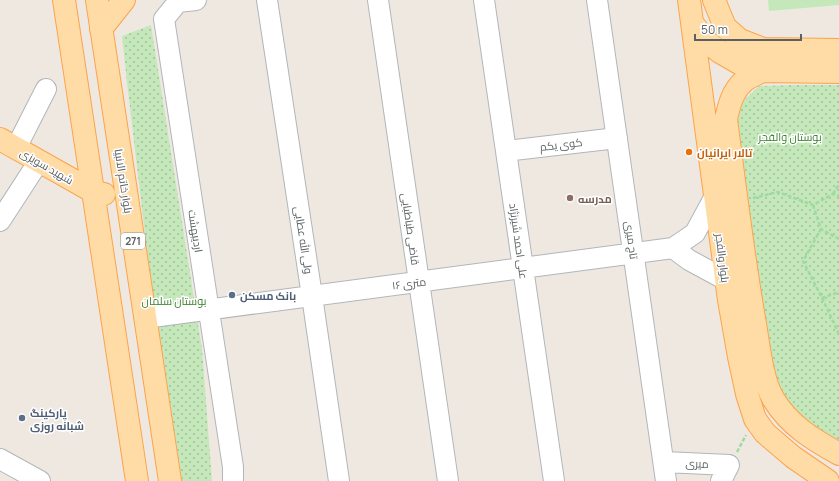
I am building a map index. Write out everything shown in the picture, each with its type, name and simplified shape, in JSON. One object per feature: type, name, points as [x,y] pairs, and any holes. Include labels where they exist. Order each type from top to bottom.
[{"type":"main road","points":[[64,0],[137,481]]},
{"type":"main road","name":"بلوار خاتم الانبیا","points":[[97,0],[170,481]]},
{"type":"main road","points":[[101,29],[124,0]]},
{"type":"main road","name":"بلوار والفجر","points":[[689,0],[726,280],[739,357],[755,419],[765,433],[793,457],[828,481]]},
{"type":"main road","points":[[714,0],[725,27],[740,40],[763,49],[839,50]]},
{"type":"main road","points":[[693,24],[706,41],[720,52],[739,63],[763,71],[839,72]]},
{"type":"main road","name":"بلوار والفجر","points":[[763,71],[744,81],[736,91],[729,105],[726,119],[750,292],[763,370],[774,400],[790,421],[814,440],[839,454]]},
{"type":"main road","points":[[48,166],[69,166],[77,159],[86,141]]},
{"type":"main road","name":"شهید سویزی","points":[[8,143],[48,166],[93,185]]},
{"type":"main road","points":[[93,185],[100,182],[113,183],[123,172]]},
{"type":"main road","points":[[93,185],[116,197],[129,212]]},
{"type":"street","name":"اردیبهشت","points":[[196,0],[178,2],[164,19],[233,468],[233,481]]},
{"type":"street","name":"ولی الله عطایی","points":[[267,0],[339,481]]},
{"type":"street","name":"قاضی طباطبایی","points":[[378,0],[448,481]]},
{"type":"street","name":"علی احمد شیرنژاد","points":[[484,0],[554,481]]},
{"type":"street","name":"تاج میری","points":[[597,0],[665,471]]},
{"type":"street","points":[[8,143],[46,89]]},
{"type":"street","name":"کوی یکم","points":[[506,150],[617,138]]},
{"type":"street","points":[[0,221],[48,166]]},
{"type":"street","points":[[715,196],[695,233],[673,248],[689,260],[726,280]]},
{"type":"street","name":"۱۶ متری","points":[[145,318],[673,248]]},
{"type":"street","points":[[0,459],[40,481]]},
{"type":"street","name":"میری","points":[[665,471],[725,473]]},
{"type":"path","points":[[737,202],[778,192],[813,205],[833,194],[839,184]]},
{"type":"path","points":[[833,194],[839,196]]},
{"type":"path","points":[[813,205],[821,229],[839,239]]},
{"type":"path","points":[[821,229],[803,261],[839,334]]},
{"type":"path","points":[[822,298],[839,292]]},
{"type":"path","points":[[725,473],[755,419]]},
{"type":"green space","points":[[768,0],[839,0],[839,5],[769,11]]},
{"type":"green space","name":"بوستان سلمان","points":[[151,25],[202,349],[212,481],[182,481],[153,302],[122,36]]},
{"type":"green space","name":"بوستان والفجر","points":[[839,85],[839,443],[784,403],[767,353],[736,108],[759,86]]},
{"type":"place","name":"تالار ایرانیان","points":[[689,152]]},
{"type":"place","name":"مدرسه","points":[[570,198]]},
{"type":"place","name":"بانک مسکن","points":[[232,295]]},
{"type":"place","name":"پارکینگ شبانه روزی","points":[[22,418]]}]
